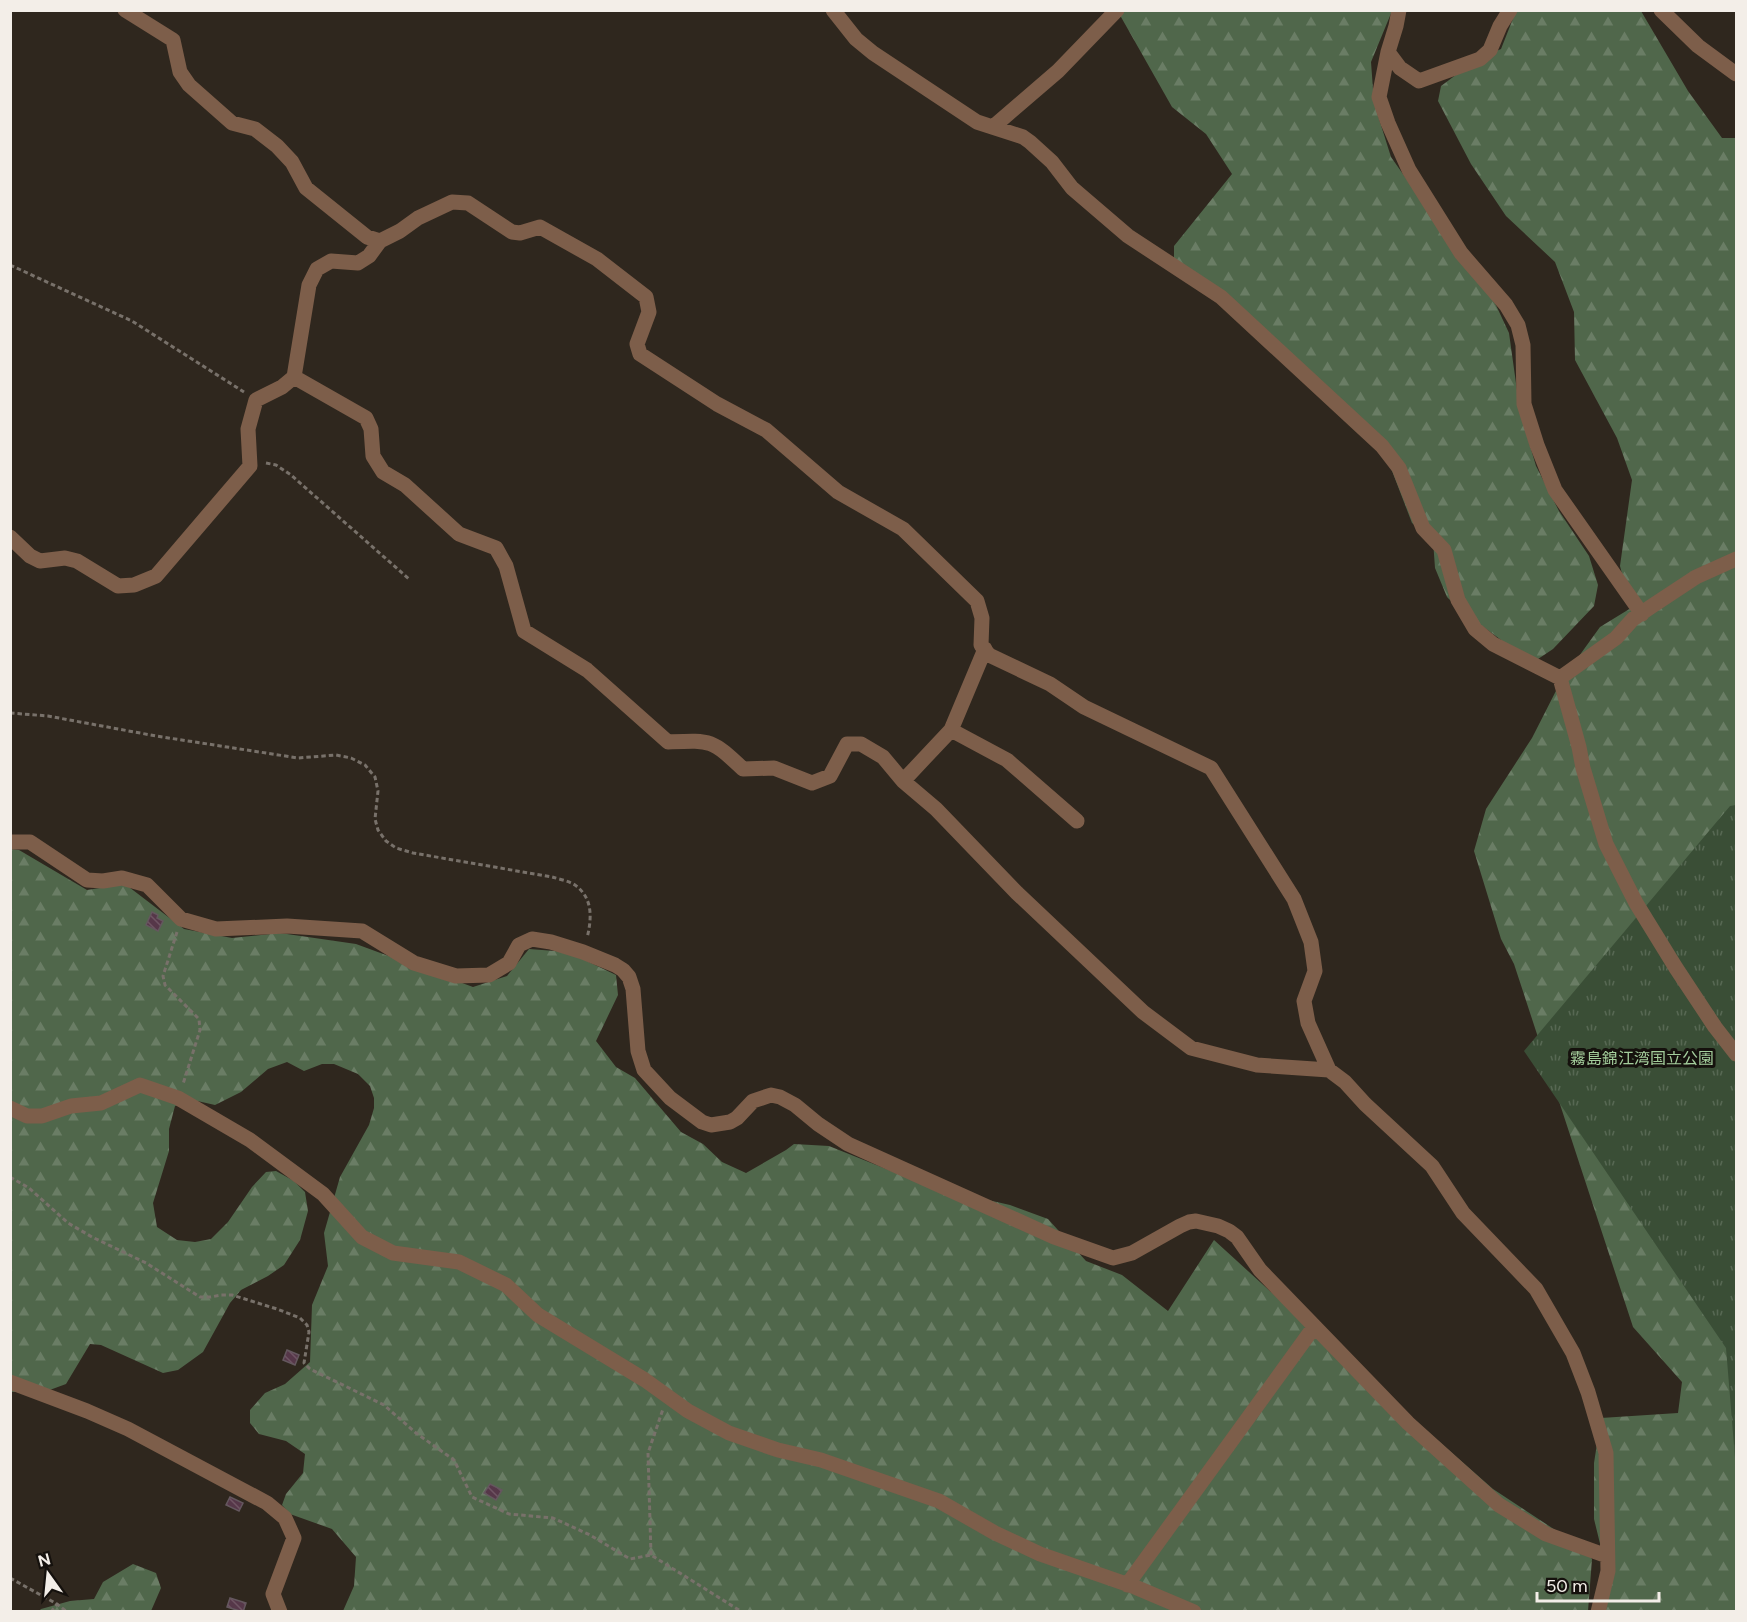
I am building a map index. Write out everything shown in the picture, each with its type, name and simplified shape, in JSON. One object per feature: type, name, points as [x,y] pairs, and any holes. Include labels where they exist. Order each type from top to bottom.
[{"type":"street","points":[[125,10],[173,40],[180,72],[189,85],[232,123],[255,129],[277,146],[292,162],[306,188],[368,237],[380,241]]},
{"type":"street","points":[[833,10],[855,39],[873,53],[977,122],[1023,137],[1030,142],[1052,162],[1072,188],[1128,236],[1221,297],[1382,446],[1399,468],[1423,528],[1444,550],[1458,600],[1475,629],[1493,644],[1560,678],[1583,768],[1606,844],[1636,903],[1676,968],[1715,1027],[1737,1054]]},
{"type":"street","points":[[993,127],[1058,71],[1117,10]]},
{"type":"street","points":[[1399,10],[1379,97],[1388,123],[1409,170],[1461,253],[1506,305],[1518,325],[1523,345],[1524,404],[1555,490],[1647,610]]},
{"type":"street","points":[[1388,52],[1400,68],[1419,81],[1480,59],[1490,51],[1500,26],[1510,10]]},
{"type":"street","points":[[1661,10],[1698,46],[1737,74]]},
{"type":"street","points":[[10,537],[30,556],[40,561],[65,558],[77,561],[118,586],[134,585],[156,576],[250,466],[248,429],[256,400],[282,387],[294,377],[309,285],[317,269],[330,261],[358,263],[369,256],[380,241],[400,231],[418,218],[452,202],[468,202],[512,232],[540,226],[597,259],[646,297],[650,312],[637,344],[640,354],[717,404],[766,430],[838,492],[903,529],[977,601],[982,618],[981,645],[989,655],[1050,684],[1084,707],[1211,768],[1294,899],[1311,942],[1315,971],[1304,1001],[1308,1023],[1329,1070],[1345,1082],[1365,1104],[1432,1166],[1463,1213],[1536,1289],[1573,1353],[1588,1392],[1606,1453],[1608,1570],[1598,1611]]},
{"type":"street","points":[[294,377],[366,418],[371,429],[373,456],[383,472],[405,485],[459,534],[496,548],[506,566],[524,631],[587,670],[668,742],[704,740],[721,748],[743,769],[774,768],[812,783],[830,776],[847,744],[861,744],[882,757],[903,781],[936,809],[1017,893],[1143,1012],[1191,1048],[1257,1065],[1329,1070]]},
{"type":"street","points":[[1560,678],[1616,638],[1633,620],[1696,577],[1737,559]]},
{"type":"street","points":[[903,781],[951,730],[985,649]]},
{"type":"street","points":[[951,730],[1007,760],[1077,821]]},
{"type":"street","points":[[10,842],[30,842],[87,880],[122,878],[147,885],[181,919],[216,930],[287,926],[362,931],[414,963],[456,976],[489,975],[509,963],[519,945],[532,939],[584,952],[615,965],[629,977],[633,989],[638,1051],[644,1070],[670,1098],[702,1122],[711,1125],[730,1122],[761,1096],[780,1097],[795,1105],[848,1144],[1054,1237],[1113,1258],[1132,1252],[1189,1222],[1196,1221],[1218,1226],[1237,1238],[1260,1270],[1408,1423],[1499,1505],[1546,1534],[1607,1556]]},
{"type":"street","points":[[10,1108],[27,1116],[42,1116],[71,1106],[101,1103],[140,1085],[178,1098],[250,1140],[323,1194],[362,1237],[393,1253],[459,1262],[506,1285],[538,1315],[729,1433],[778,1450],[831,1464],[939,1501],[995,1533],[1040,1554],[1194,1611]]},
{"type":"street","points":[[1127,1585],[1314,1327]]},
{"type":"street","points":[[10,1382],[128,1429],[267,1503],[285,1518],[294,1538],[273,1594],[280,1611]]},
{"type":"path","points":[[10,265],[132,321],[256,400]]},
{"type":"path","points":[[250,458],[276,465],[291,475],[409,579]]},
{"type":"path","points":[[10,712],[48,716],[297,758],[336,755],[351,758],[365,765],[375,777],[378,791],[375,819],[378,830],[386,841],[396,848],[413,853],[552,877],[573,884],[585,895],[590,904],[591,921],[584,952]]},
{"type":"path","points":[[178,1098],[200,1030],[199,1019],[165,985],[163,976],[181,919]]},
{"type":"path","points":[[10,1177],[29,1188],[68,1222],[92,1237],[146,1263],[200,1297],[232,1295],[300,1318],[307,1325],[309,1332],[304,1363],[310,1369],[384,1405],[416,1433],[454,1460],[472,1497],[509,1514],[553,1518],[590,1535],[630,1559],[651,1555],[742,1611]]},
{"type":"path","points":[[651,1555],[648,1453],[668,1397]]},
{"type":"path","points":[[10,1578],[67,1611]]},
{"type":"path","points":[[51,1611],[57,1604]]},
{"type":"green space","points":[[1114,11],[1392,11],[1371,62],[1374,103],[1391,157],[1495,303],[1509,333],[1520,412],[1536,466],[1559,511],[1589,556],[1598,585],[1594,606],[1553,649],[1532,663],[1458,608],[1447,597],[1435,568],[1433,540],[1412,523],[1384,450],[1174,258],[1174,246],[1232,174],[1206,134],[1172,107],[1121,17]]},
{"type":"green space","points":[[1516,11],[1641,11],[1688,91],[1722,138],[1736,138],[1736,1611],[1599,1611],[1605,1564],[1594,1519],[1594,1463],[1601,1418],[1678,1413],[1682,1382],[1633,1327],[1514,964],[1501,939],[1474,851],[1486,809],[1532,738],[1561,681],[1600,627],[1631,608],[1620,566],[1632,480],[1617,438],[1575,360],[1574,312],[1555,262],[1506,216],[1471,164],[1438,101],[1441,86],[1476,60],[1501,49]]},
{"type":"green space","name":"霧島錦江湾国立公園","points":[[1736,805],[1736,1470],[1726,1348],[1524,1051],[1730,806]]},
{"type":"green space","points":[[11,849],[19,850],[87,890],[125,884],[184,929],[232,938],[280,933],[356,944],[473,987],[507,976],[529,949],[568,952],[616,975],[618,995],[596,1041],[616,1067],[635,1078],[681,1132],[703,1144],[722,1162],[746,1173],[794,1144],[829,1146],[931,1187],[1010,1205],[1048,1219],[1086,1261],[1122,1275],[1168,1311],[1214,1240],[1493,1489],[1584,1549],[1592,1559],[1588,1611],[343,1611],[354,1586],[356,1557],[332,1529],[290,1514],[282,1505],[286,1494],[303,1473],[305,1454],[286,1441],[259,1434],[250,1423],[250,1410],[265,1393],[285,1384],[310,1362],[312,1305],[328,1266],[324,1233],[340,1177],[369,1125],[374,1108],[370,1086],[358,1074],[334,1064],[322,1064],[304,1071],[287,1062],[268,1069],[241,1092],[215,1105],[193,1100],[175,1106],[169,1129],[169,1151],[153,1203],[157,1227],[177,1240],[195,1242],[211,1239],[228,1222],[252,1187],[266,1172],[276,1171],[294,1181],[305,1192],[308,1211],[300,1240],[284,1265],[241,1290],[230,1303],[203,1352],[178,1370],[163,1373],[101,1345],[90,1344],[66,1384],[47,1391],[11,1392]]},
{"type":"green space","points":[[133,1564],[156,1573],[161,1588],[151,1611],[39,1611],[70,1601],[94,1599],[103,1582]]},
{"type":"building","points":[[152,912],[163,921],[158,931],[146,925]]},
{"type":"building","points":[[287,1350],[299,1355],[295,1365],[283,1360]]},
{"type":"building","points":[[490,1484],[502,1490],[496,1500],[484,1493]]},
{"type":"building","points":[[230,1497],[243,1503],[239,1511],[226,1505]]},
{"type":"building","points":[[230,1598],[246,1603],[243,1612],[227,1607]]}]
